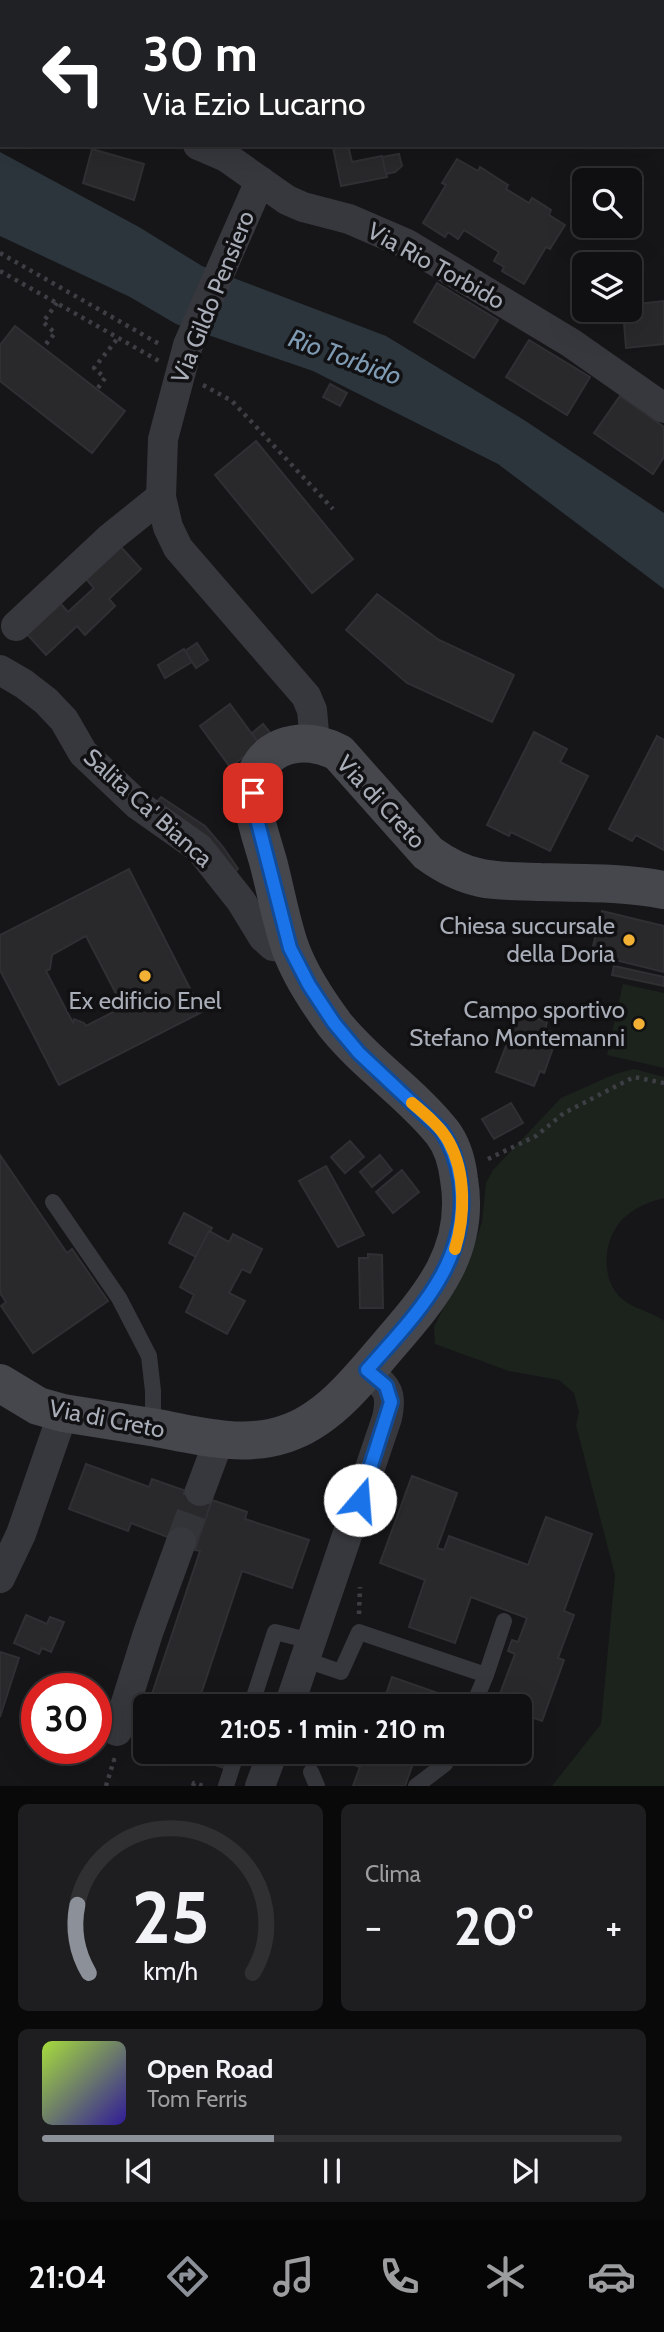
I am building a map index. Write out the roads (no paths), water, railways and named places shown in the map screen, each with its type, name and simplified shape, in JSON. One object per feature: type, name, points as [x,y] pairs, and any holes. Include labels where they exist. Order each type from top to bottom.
[{"type":"main road","name":"Via di Creto","points":[[0,1383],[38,1406],[62,1413],[219,1440],[285,1435],[318,1417],[367,1370],[408,1323],[443,1275],[453,1256],[462,1220],[462,1197],[450,1143],[441,1130],[359,1053],[334,1023],[309,985],[290,948],[257,819],[253,793],[254,778],[268,755],[278,749],[301,743],[315,743],[339,753],[428,853],[461,872],[480,878],[507,881],[634,884],[664,890]]},
{"type":"street","name":"Via Rio Torbido","points":[[203,147],[226,157],[278,195],[303,207],[349,219],[407,244],[572,343],[664,408]]},
{"type":"street","name":"Via Gildo Pensiero","points":[[260,181],[183,358],[163,439],[161,497],[168,527],[178,548],[306,696],[312,710],[315,743]]},
{"type":"street","points":[[16,626],[110,538],[161,497]]},
{"type":"street","name":"Salita Ca' Bianca","points":[[0,670],[46,701],[64,720],[83,752],[138,805],[199,849],[241,901],[263,937],[273,946],[290,948]]},
{"type":"street","points":[[293,1694],[391,1402],[386,1386],[367,1370]]},
{"type":"street","points":[[0,1578],[21,1534],[62,1413]]},
{"type":"street","points":[[200,1491],[219,1440]]},
{"type":"street","points":[[117,1731],[181,1542]]},
{"type":"street","points":[[260,1786],[268,1764]]},
{"type":"lane","points":[[53,1202],[119,1298],[149,1356],[153,1428]]},
{"type":"lane","points":[[478,1694],[504,1621]]},
{"type":"lane","points":[[255,1694],[275,1632],[341,1672],[359,1632],[486,1675]]},
{"type":"lane","points":[[226,1786],[233,1764]]},
{"type":"lane","points":[[416,1786],[445,1764]]},
{"type":"water","name":"Rio Torbido","points":[[0,152],[139,227],[202,266],[386,336],[524,420],[664,513],[664,589],[498,464],[313,371],[176,324],[130,297],[0,236]]},
{"type":"tunnel","points":[[181,1542],[200,1491]]},
{"type":"place","name":"Chiesa succursale della Doria","points":[[629,940]]},
{"type":"place","name":"Ex edificio Enel","points":[[145,976]]},
{"type":"place","name":"Campo sportivo Stefano Montemanni","points":[[639,1024]]}]
